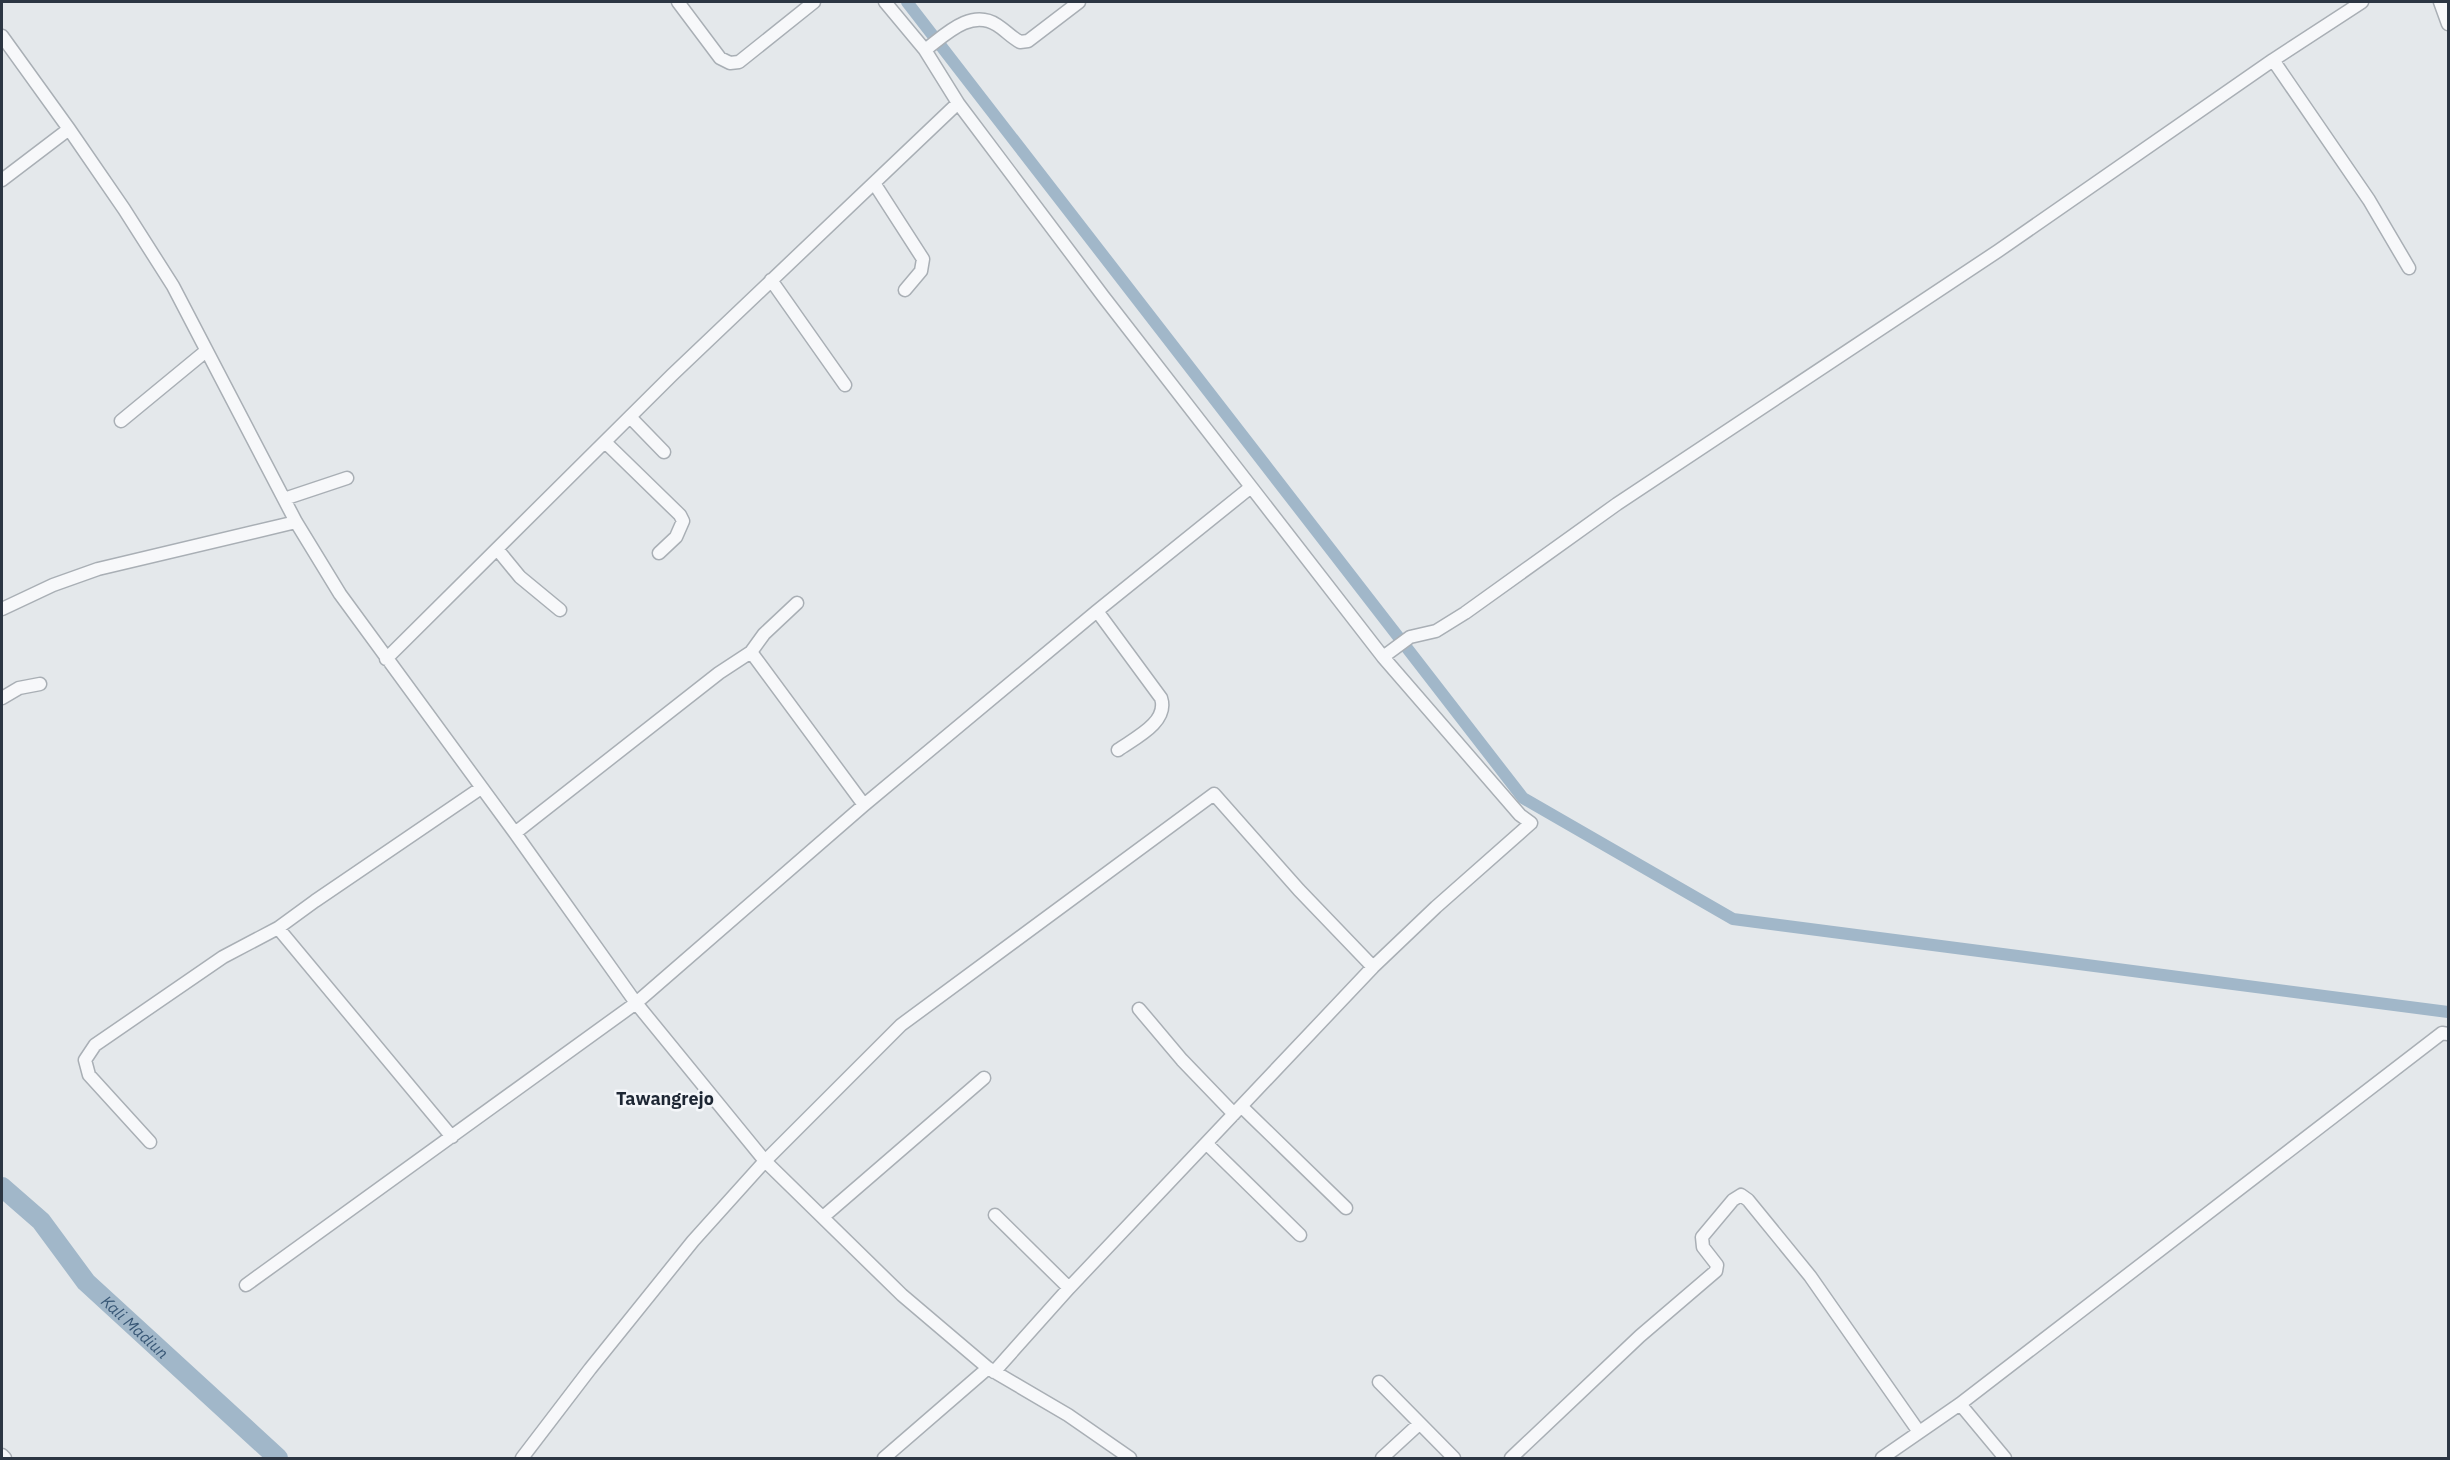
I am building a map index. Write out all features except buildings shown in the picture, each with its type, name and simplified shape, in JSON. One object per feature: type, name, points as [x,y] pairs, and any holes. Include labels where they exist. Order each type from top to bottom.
[{"type":"street","points":[[678,2],[720,58],[733,63],[739,62],[814,2]]},
{"type":"street","points":[[884,1458],[991,1370],[1373,967],[1436,907],[1531,823],[1520,814],[1386,654],[1251,487],[1103,297],[958,103],[927,49],[885,2]]},
{"type":"street","points":[[927,49],[975,18],[985,19],[997,25],[1020,42],[1028,41],[1078,2]]},
{"type":"street","points":[[1386,654],[1410,638],[1436,630],[1465,613],[1617,504],[1998,251],[2273,60],[2362,2]]},
{"type":"street","points":[[2440,2],[2448,24]]},
{"type":"street","points":[[2,36],[124,209],[173,286],[296,522],[340,594],[636,1003],[765,1161],[902,1295],[991,1370],[1068,1415],[1130,1458]]},
{"type":"street","points":[[2273,60],[2369,200],[2409,268]]},
{"type":"street","points":[[387,659],[630,417],[958,103]]},
{"type":"street","points":[[2,180],[69,129]]},
{"type":"street","points":[[874,183],[923,259],[921,271],[905,290]]},
{"type":"street","points":[[771,280],[845,385]]},
{"type":"street","points":[[121,421],[206,351]]},
{"type":"street","points":[[630,417],[664,452]]},
{"type":"street","points":[[605,442],[683,520],[676,537],[659,553]]},
{"type":"street","points":[[284,499],[347,478]]},
{"type":"street","points":[[246,1285],[636,1003],[864,805],[1097,610],[1251,487]]},
{"type":"street","points":[[2,609],[53,585],[98,569],[296,522]]},
{"type":"street","points":[[497,549],[520,577],[560,610]]},
{"type":"street","points":[[515,834],[719,673],[751,652],[764,634],[797,603]]},
{"type":"street","points":[[1097,610],[1161,698],[1163,705],[1158,720],[1118,750]]},
{"type":"street","points":[[751,652],[864,805]]},
{"type":"street","points":[[2,698],[19,688],[40,684]]},
{"type":"street","points":[[150,1142],[89,1075],[85,1060],[95,1045],[223,957],[278,928],[315,900],[481,788]]},
{"type":"street","points":[[522,1458],[693,1241],[765,1161],[902,1025],[1214,794],[1299,890],[1373,967]]},
{"type":"street","points":[[278,928],[452,1137]]},
{"type":"street","points":[[1139,1009],[1182,1060],[1346,1208]]},
{"type":"street","points":[[1882,1458],[1960,1404],[2442,1033],[2448,1034]]},
{"type":"street","points":[[823,1217],[984,1078]]},
{"type":"street","points":[[1207,1144],[1300,1236]]},
{"type":"street","points":[[1511,1458],[1640,1336],[1716,1271],[1717,1265],[1703,1247],[1702,1237],[1733,1200],[1741,1195],[1748,1200],[1810,1276],[1919,1432]]},
{"type":"street","points":[[995,1215],[1069,1288]]},
{"type":"street","points":[[1379,1382],[1454,1458]]},
{"type":"street","points":[[1960,1404],[2005,1458]]},
{"type":"street","points":[[1382,1458],[1419,1424]]},
{"type":"street","points":[[2,1455],[5,1458]]},
{"type":"waterway","points":[[907,2],[1523,798],[1733,919],[2448,1012]]},
{"type":"waterway","name":"Kali Madiun","points":[[2,1187],[41,1221],[86,1282],[278,1458]]},
{"type":"district","name":"Tawangrejo","points":[[665,1099]]}]
